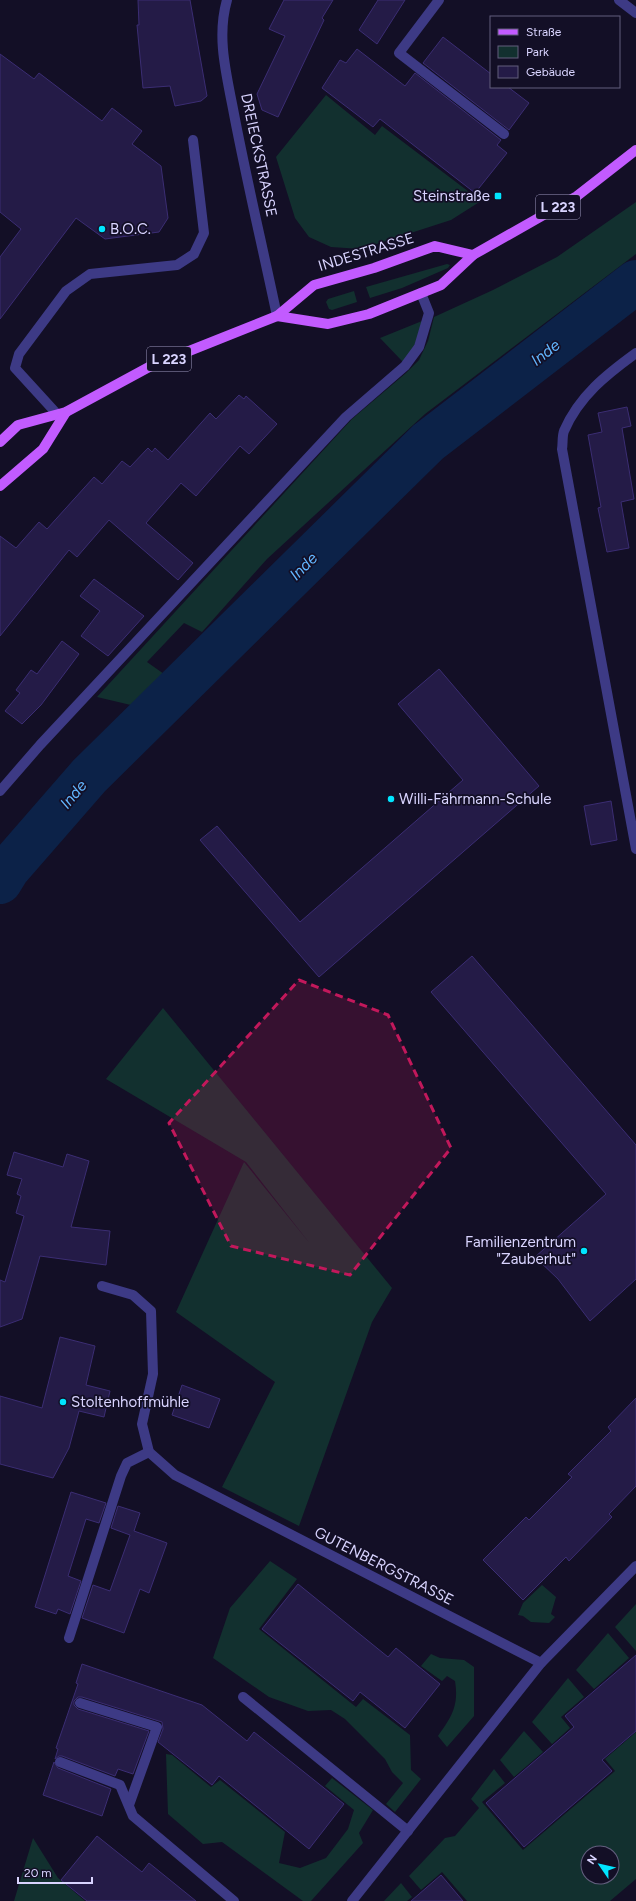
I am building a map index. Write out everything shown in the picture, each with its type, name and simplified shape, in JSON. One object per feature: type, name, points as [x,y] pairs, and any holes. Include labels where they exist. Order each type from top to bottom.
[{"type":"main road","name":"L 223","points":[[0,442],[18,425],[61,413],[150,367],[277,316],[328,324],[369,314],[441,285],[473,255],[576,196],[636,150]]},
{"type":"main road","name":"INDESTRASSE","points":[[277,316],[314,284],[374,268],[436,246],[473,255]]},
{"type":"main road","name":"L 223","points":[[0,486],[43,449],[61,413]]},
{"type":"street","name":"DREIECKSTRASSE","points":[[226,0],[223,12],[221,44],[239,141],[277,316]]},
{"type":"street","points":[[439,0],[399,53],[504,134]]},
{"type":"street","points":[[619,0],[636,13]]},
{"type":"street","points":[[61,413],[15,368],[19,354],[66,291],[90,274],[177,265],[194,254],[204,233],[194,140]]},
{"type":"street","points":[[0,791],[40,745],[346,417],[405,366],[419,347],[430,313],[421,293]]},
{"type":"street","points":[[636,353],[600,380],[582,400],[563,432],[562,449],[636,849]]},
{"type":"street","points":[[69,1638],[121,1476],[127,1464],[149,1452],[142,1424],[153,1374],[151,1311],[134,1295],[102,1286]]},
{"type":"street","name":"GUTENBERGSTRASSE","points":[[149,1452],[175,1475],[541,1664]]},
{"type":"street","points":[[352,1901],[541,1664],[636,1566]]},
{"type":"street","points":[[243,1697],[408,1831]]},
{"type":"street","points":[[80,1703],[157,1727],[129,1805]]},
{"type":"street","points":[[60,1762],[120,1785],[133,1816],[234,1901]]},
{"type":"highlighted area","points":[[299,980],[388,1015],[451,1148],[350,1275],[231,1246],[169,1123]]},
{"type":"green space","points":[[326,95],[375,135],[382,126],[481,201],[451,220],[361,249],[331,247],[309,237],[295,218],[276,157]]},
{"type":"green space","points":[[636,202],[636,254],[425,414],[267,559],[202,632],[184,623],[147,662],[164,674],[135,706],[97,697],[352,419],[419,360],[428,341],[434,317],[493,290],[557,257]]},
{"type":"green space","points":[[447,264],[450,265],[448,268],[402,288],[370,298],[366,287]]},
{"type":"green space","points":[[354,291],[357,302],[332,310],[329,309],[326,302],[328,299]]},
{"type":"green space","points":[[422,321],[415,346],[403,362],[380,338]]},
{"type":"green space","points":[[163,1008],[392,1288],[372,1322],[299,1526],[222,1487],[275,1382],[176,1312],[244,1162],[311,1245],[246,1162],[106,1079]]},
{"type":"green space","points":[[270,1561],[297,1579],[259,1629],[356,1707],[363,1699],[410,1735],[411,1770],[421,1779],[395,1812],[386,1804],[403,1783],[392,1772],[385,1759],[345,1719],[331,1710],[308,1711],[269,1697],[213,1658],[230,1608]]},
{"type":"green space","points":[[542,1585],[556,1597],[551,1614],[555,1617],[549,1623],[531,1622],[523,1616],[518,1615],[523,1603]]},
{"type":"green space","points":[[636,1604],[636,1651],[615,1627]]},
{"type":"green space","points":[[608,1633],[629,1658],[594,1689],[576,1670]]},
{"type":"green space","points":[[431,1654],[440,1658],[464,1660],[474,1667],[474,1716],[447,1747],[438,1736],[451,1716],[455,1704],[455,1681],[447,1676],[442,1681],[421,1666]]},
{"type":"green space","points":[[568,1678],[584,1697],[561,1717],[570,1728],[552,1744],[532,1722]]},
{"type":"green space","points":[[524,1731],[543,1752],[514,1777],[500,1760]]},
{"type":"green space","points":[[636,1732],[636,1879],[610,1901],[467,1901],[442,1872],[421,1890],[409,1876],[445,1838],[455,1836],[479,1808],[471,1799],[494,1769],[505,1783],[482,1802],[523,1850],[615,1771],[605,1759]]},
{"type":"green space","points":[[166,1754],[172,1755],[211,1787],[220,1780],[285,1832],[279,1863],[300,1868],[326,1858],[348,1829],[354,1810],[325,1786],[332,1778],[373,1810],[359,1833],[363,1843],[311,1901],[303,1901],[222,1842],[203,1844],[168,1814]]},
{"type":"green space","points":[[33,1838],[58,1878],[85,1901],[14,1901]]},
{"type":"green space","points":[[401,1883],[412,1897],[407,1901],[384,1901]]},
{"type":"building","points":[[138,0],[190,0],[207,96],[201,101],[175,106],[170,86],[143,88],[137,25],[139,25]]},
{"type":"building","points":[[284,0],[333,0],[322,18],[324,20],[278,117],[262,110],[257,94],[285,36],[269,29]]},
{"type":"building","points":[[378,0],[405,0],[377,44],[359,30]]},
{"type":"building","points":[[443,37],[490,73],[490,88],[509,88],[529,103],[509,130],[423,63]]},
{"type":"building","points":[[357,49],[405,86],[415,73],[501,140],[497,145],[507,153],[475,193],[380,119],[373,127],[322,88],[340,60],[346,63]]},
{"type":"building","points":[[0,54],[34,79],[39,73],[102,121],[112,108],[142,131],[132,144],[161,166],[168,218],[159,232],[105,239],[76,218],[0,319],[0,257],[21,229],[0,212]]},
{"type":"building","points":[[239,395],[244,399],[246,396],[277,424],[249,454],[240,446],[196,496],[181,483],[146,523],[193,563],[178,580],[109,520],[77,557],[69,550],[0,636],[0,536],[16,548],[39,522],[47,529],[94,477],[102,484],[122,461],[130,467],[148,448],[152,452],[155,448],[168,460],[210,413],[216,419]]},
{"type":"building","points":[[627,407],[631,426],[622,428],[634,499],[621,502],[629,548],[607,552],[598,508],[601,507],[588,435],[602,432],[598,413]]},
{"type":"building","points":[[94,579],[144,616],[108,656],[81,636],[100,611],[80,596]]},
{"type":"building","points":[[62,641],[79,654],[41,705],[22,724],[5,711],[20,693],[16,690],[31,670],[37,674]]},
{"type":"building","points":[[439,669],[539,786],[319,977],[200,840],[217,826],[300,922],[463,780],[398,704]]},
{"type":"building","points":[[611,801],[617,840],[591,845],[584,806]]},
{"type":"building","points":[[472,956],[636,1145],[636,1279],[590,1321],[558,1279],[535,1257],[606,1194],[431,992]]},
{"type":"building","points":[[14,1152],[63,1167],[67,1154],[89,1161],[71,1227],[110,1231],[106,1265],[40,1256],[22,1319],[0,1327],[0,1280],[5,1282],[24,1216],[16,1213],[21,1196],[17,1194],[22,1179],[7,1175]]},
{"type":"building","name":"Stoltenhoffmühle","points":[[60,1337],[95,1346],[86,1385],[110,1391],[104,1417],[79,1411],[69,1448],[53,1478],[0,1464],[0,1396],[42,1408]]},
{"type":"building","points":[[182,1385],[220,1399],[209,1428],[172,1415]]},
{"type":"building","points":[[636,1398],[636,1486],[609,1514],[612,1517],[569,1561],[566,1557],[523,1600],[483,1560],[526,1517],[529,1520],[572,1477],[568,1474],[611,1431],[608,1427]]},
{"type":"building","points":[[71,1492],[106,1503],[99,1523],[86,1519],[68,1576],[81,1581],[70,1614],[58,1609],[56,1614],[35,1607]]},
{"type":"building","points":[[118,1506],[140,1513],[134,1531],[167,1543],[149,1593],[140,1589],[124,1633],[82,1618],[93,1585],[110,1591],[130,1535],[111,1528]]},
{"type":"building","points":[[298,1584],[388,1657],[396,1648],[440,1684],[405,1728],[360,1692],[353,1701],[262,1629]]},
{"type":"building","points":[[636,1655],[636,1731],[602,1760],[612,1771],[524,1847],[486,1803],[574,1727],[565,1716]]},
{"type":"building","points":[[82,1664],[202,1705],[247,1741],[254,1732],[344,1804],[309,1849],[219,1776],[212,1785],[158,1742],[163,1729],[162,1722],[82,1697],[78,1697],[74,1701],[74,1705],[78,1709],[149,1731],[133,1774],[118,1769],[115,1776],[62,1756],[55,1759],[58,1749],[56,1748],[78,1684],[76,1683]]},
{"type":"building","points":[[54,1762],[58,1768],[111,1789],[102,1816],[43,1795]]},
{"type":"building","points":[[97,1836],[142,1872],[149,1863],[196,1901],[87,1901],[61,1880]]},
{"type":"building","points":[[441,1875],[463,1901],[411,1901]]},
{"type":"waterway","name":"Inde","points":[[0,882],[8,869],[89,776],[428,442],[636,282]]},
{"type":"place","name":"Steinstraße","points":[[498,196]]},
{"type":"place","name":"B.O.C.","points":[[102,229]]},
{"type":"place","name":"Willi-Fährmann-Schule","points":[[391,799]]},
{"type":"place","name":"Familienzentrum \"Zauberhut\"","points":[[584,1251]]},
{"type":"place","name":"Stoltenhoffmühle","points":[[63,1402]]}]
